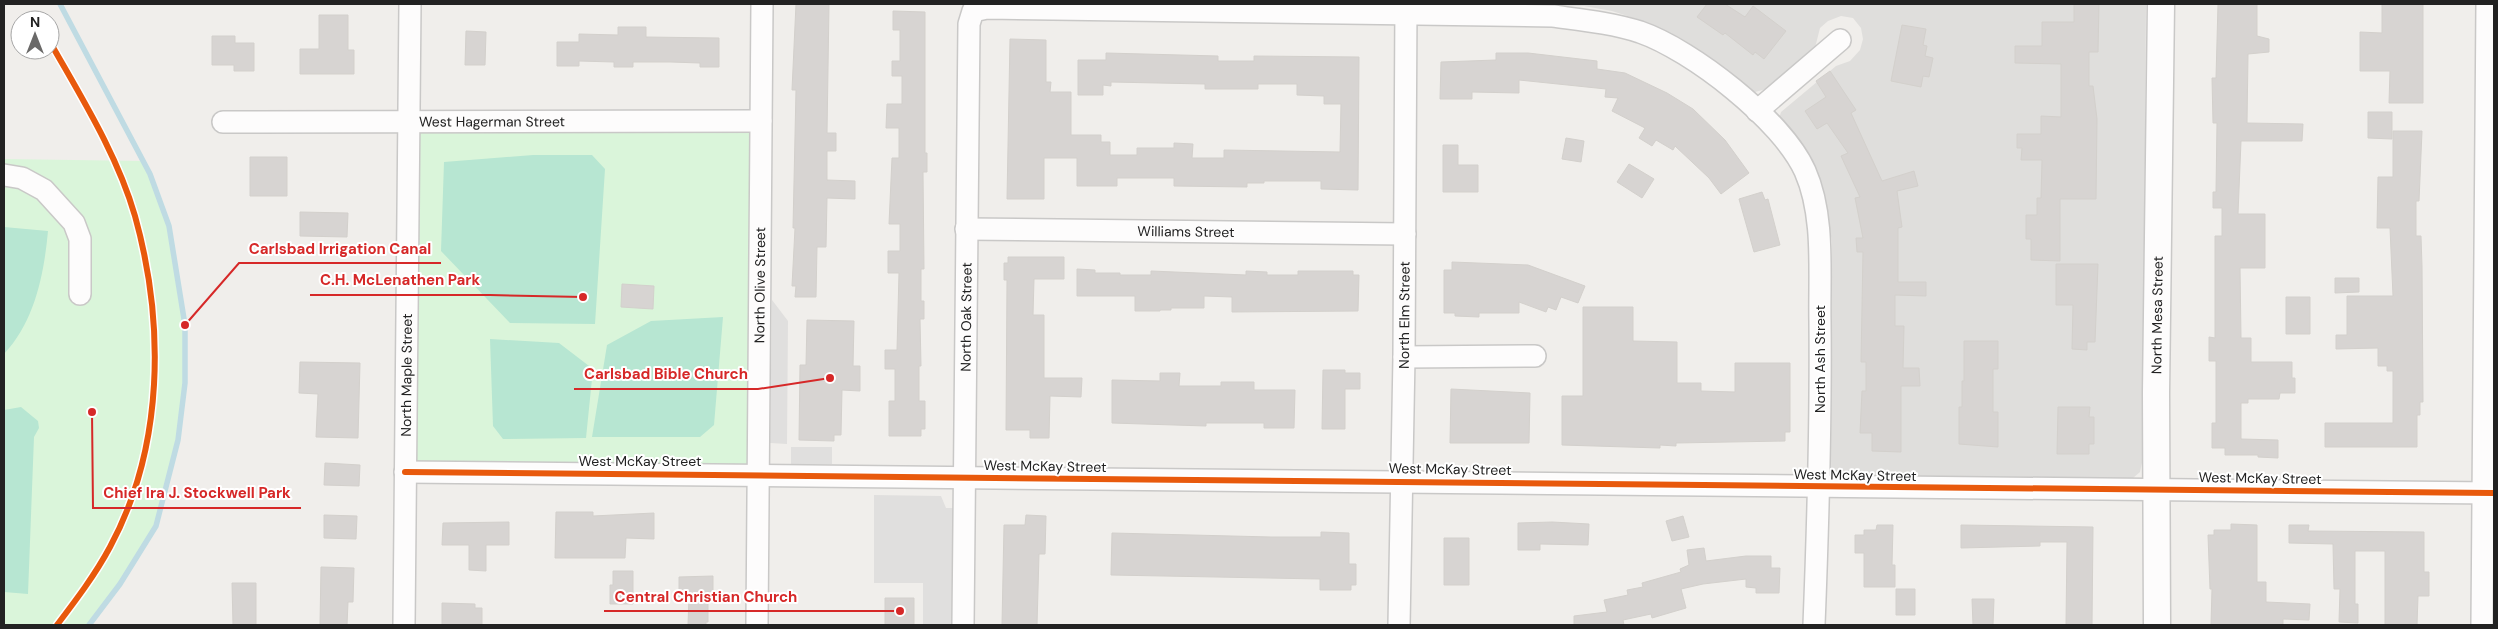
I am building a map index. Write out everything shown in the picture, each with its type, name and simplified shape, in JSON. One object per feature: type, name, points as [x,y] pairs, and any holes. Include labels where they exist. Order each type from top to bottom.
[{"type":"street","name":"North Maple Street","points":[[404,625],[410,4]]},
{"type":"street","name":"North Olive Street","points":[[757,625],[762,4]]},
{"type":"street","name":"North Mesa Street","points":[[2157,625],[2156,394],[2161,4]]},
{"type":"street","points":[[2482,625],[2488,493],[2487,4]]},
{"type":"street","name":"North Ash Street","points":[[973,11],[987,8],[1406,9],[1553,16],[1615,25],[1641,33],[1672,48],[1737,92],[1788,144],[1804,170],[1813,198],[1819,243],[1820,487],[1814,625]]},
{"type":"street","name":"North Elm Street","points":[[1399,625],[1404,357],[1406,9]]},
{"type":"street","name":"North Oak Street","points":[[963,625],[966,477],[966,229],[970,24],[973,11]]},
{"type":"street","points":[[1757,111],[1840,40]]},
{"type":"street","name":"West Hagerman Street","points":[[223,122],[761,121]]},
{"type":"street","points":[[4,175],[27,180],[44,190],[74,223],[80,239],[80,294]]},
{"type":"street","name":"Williams Street","points":[[966,229],[1405,234]]},
{"type":"street","points":[[1404,357],[1535,356]]},
{"type":"street","name":"West McKay Street","points":[[405,472],[757,474],[1820,487],[2157,488],[2488,493]]},
{"type":"shaded area","points":[[1469,4],[2146,4],[2143,458],[2140,472],[2133,478],[1831,475],[1832,242],[1824,194],[1816,176],[1779,119],[1781,112],[1836,66],[1850,61],[1860,50],[1863,39],[1861,28],[1853,18],[1841,16],[1828,21],[1820,28],[1815,48],[1770,88],[1755,92],[1748,90],[1725,69],[1674,36],[1640,20],[1612,11],[1584,6]]},
{"type":"shaded area","points":[[772,300],[788,321],[787,444],[770,443]]},
{"type":"shaded area","points":[[791,447],[832,447],[832,464],[791,464]]},
{"type":"shaded area","points":[[874,495],[941,496],[946,508],[953,508],[953,625],[923,625],[923,583],[874,583]]},
{"type":"green space","points":[[761,121],[757,474],[405,472],[408,123]]},
{"type":"green space","points":[[533,155],[592,155],[605,169],[595,324],[510,323],[441,251],[444,162]]},
{"type":"green space","points":[[4,159],[143,161],[161,201],[174,246],[181,292],[184,340],[183,389],[178,436],[169,482],[151,534],[89,625],[4,625]]},
{"type":"green space","points":[[4,227],[48,231],[44,264],[36,296],[23,327],[15,341],[4,354]]},
{"type":"green space","points":[[723,317],[714,425],[700,437],[592,437],[607,345],[651,321]]},
{"type":"green space","points":[[490,339],[559,343],[593,369],[586,438],[503,439],[493,426]]},
{"type":"green space","points":[[21,407],[38,421],[39,428],[34,437],[28,594],[4,592],[4,410]]},
{"type":"building","points":[[796,4],[829,4],[827,133],[836,133],[836,151],[827,151],[827,180],[855,181],[855,199],[827,198],[826,247],[817,247],[816,297],[795,297],[796,286],[792,286],[795,228],[793,228],[796,90],[792,90]]},
{"type":"building","points":[[1707,4],[1725,4],[1745,17],[1753,6],[1786,31],[1764,59],[1755,52],[1753,55],[1725,33],[1723,35],[1697,17]]},
{"type":"building","points":[[2074,4],[2099,4],[2098,52],[2089,52],[2089,86],[2093,86],[2097,119],[2096,199],[2060,199],[2060,261],[2031,260],[2031,239],[2026,239],[2026,215],[2037,215],[2037,198],[2041,198],[2042,160],[2021,160],[2022,148],[2017,148],[2017,134],[2041,134],[2041,116],[2061,117],[2061,64],[2015,63],[2015,46],[2042,46],[2042,22],[2074,22]]},
{"type":"building","points":[[2218,4],[2257,4],[2257,36],[2269,39],[2269,52],[2248,54],[2247,123],[2303,124],[2302,141],[2241,141],[2238,214],[2265,214],[2265,268],[2240,268],[2241,338],[2251,338],[2251,362],[2292,362],[2292,378],[2295,378],[2295,393],[2280,393],[2279,399],[2248,399],[2248,403],[2241,403],[2241,439],[2278,440],[2278,458],[2258,457],[2258,455],[2225,455],[2225,448],[2212,448],[2212,423],[2216,423],[2216,361],[2209,361],[2209,337],[2215,338],[2215,236],[2222,236],[2222,208],[2213,208],[2213,192],[2216,192],[2217,123],[2213,123],[2212,78],[2216,78]]},
{"type":"building","points":[[2382,4],[2423,4],[2423,103],[2389,103],[2390,71],[2360,71],[2360,32],[2382,33]]},
{"type":"building","points":[[893,11],[925,12],[925,153],[927,153],[927,172],[923,172],[924,269],[921,269],[921,301],[924,301],[924,319],[920,319],[921,366],[919,366],[919,401],[925,401],[925,429],[921,429],[921,436],[889,436],[889,401],[895,401],[895,369],[885,369],[885,350],[897,350],[899,273],[888,273],[888,251],[900,251],[900,224],[889,224],[892,158],[899,158],[899,128],[886,128],[887,104],[902,104],[902,76],[892,76],[892,61],[900,61],[900,30],[893,30]]},
{"type":"building","points":[[319,15],[348,15],[348,50],[354,50],[354,74],[300,74],[300,49],[319,49]]},
{"type":"building","points":[[1902,25],[1926,29],[1923,45],[1927,46],[1925,56],[1933,58],[1929,77],[1923,76],[1921,87],[1891,81]]},
{"type":"building","points":[[618,27],[646,27],[646,37],[719,38],[719,67],[700,67],[700,63],[633,62],[633,67],[614,67],[614,62],[579,61],[579,66],[557,66],[557,42],[579,42],[579,34],[618,35]]},
{"type":"building","points":[[466,31],[486,32],[485,65],[465,65]]},
{"type":"building","points":[[212,36],[235,36],[235,43],[254,43],[254,71],[234,71],[234,65],[212,65]]},
{"type":"building","points":[[1010,39],[1046,40],[1046,82],[1051,82],[1050,92],[1071,92],[1071,135],[1101,135],[1101,142],[1110,142],[1110,155],[1137,155],[1137,148],[1174,148],[1174,143],[1193,144],[1192,158],[1224,158],[1224,150],[1340,152],[1341,104],[1324,104],[1324,96],[1297,95],[1297,84],[1258,84],[1258,89],[1205,89],[1205,84],[1111,82],[1111,86],[1103,85],[1103,95],[1078,95],[1078,60],[1106,60],[1106,53],[1218,56],[1218,61],[1254,61],[1254,56],[1359,57],[1358,190],[1321,189],[1321,181],[1264,181],[1264,183],[1247,183],[1247,187],[1174,186],[1174,178],[1117,178],[1117,186],[1077,186],[1077,158],[1044,158],[1044,199],[1007,199]]},
{"type":"building","points":[[1496,53],[1528,53],[1597,61],[1597,69],[1625,73],[1667,93],[1693,109],[1725,140],[1749,173],[1721,194],[1709,178],[1675,146],[1673,150],[1656,140],[1652,146],[1639,138],[1645,128],[1612,111],[1618,98],[1605,97],[1606,89],[1519,80],[1519,93],[1472,92],[1472,99],[1440,99],[1441,62],[1496,60]]},
{"type":"building","points":[[1830,71],[1856,110],[1851,113],[1882,181],[1914,171],[1918,186],[1897,191],[1902,227],[1898,228],[1898,282],[1926,282],[1926,296],[1895,295],[1895,326],[1904,326],[1903,368],[1919,368],[1920,386],[1901,386],[1901,452],[1872,451],[1872,433],[1860,433],[1862,391],[1866,391],[1866,362],[1861,362],[1863,252],[1857,252],[1856,238],[1863,238],[1855,198],[1860,197],[1841,156],[1848,153],[1827,123],[1817,129],[1805,111],[1826,97],[1816,81]]},
{"type":"building","points":[[2368,112],[2392,112],[2392,139],[2368,138]]},
{"type":"building","points":[[2393,131],[2422,131],[2419,201],[2416,201],[2416,236],[2421,236],[2423,402],[2420,402],[2420,415],[2417,415],[2417,447],[2325,447],[2325,423],[2393,423],[2393,371],[2387,371],[2387,366],[2378,366],[2378,348],[2336,349],[2336,335],[2347,335],[2347,296],[2393,296],[2390,228],[2377,228],[2378,177],[2393,177]]},
{"type":"building","points":[[1566,138],[1584,141],[1581,162],[1562,159]]},
{"type":"building","points":[[1443,145],[1458,145],[1458,165],[1478,165],[1478,192],[1443,192]]},
{"type":"building","points":[[250,157],[287,157],[287,196],[250,196]]},
{"type":"building","points":[[1629,164],[1654,179],[1642,198],[1617,182]]},
{"type":"building","points":[[1762,192],[1765,200],[1768,199],[1780,245],[1754,252],[1739,199]]},
{"type":"building","points":[[300,212],[348,213],[347,237],[300,236]]},
{"type":"building","points":[[1008,257],[1064,257],[1064,279],[1034,279],[1033,315],[1044,315],[1044,378],[1082,378],[1081,397],[1050,396],[1049,438],[1030,438],[1030,430],[1006,430],[1007,280],[1004,280],[1004,263],[1008,263]]},
{"type":"building","points":[[1452,262],[1528,265],[1585,286],[1578,303],[1561,297],[1556,310],[1548,307],[1546,312],[1519,302],[1519,313],[1479,313],[1479,317],[1455,316],[1455,313],[1444,313],[1444,270],[1452,270]]},
{"type":"building","points":[[2056,264],[2098,264],[2095,342],[2087,342],[2087,350],[2072,349],[2073,305],[2056,305]]},
{"type":"building","points":[[1077,269],[1095,270],[1095,273],[1120,273],[1120,275],[1151,275],[1151,271],[1246,275],[1246,271],[1267,272],[1267,275],[1298,275],[1298,271],[1353,271],[1353,275],[1359,275],[1358,311],[1232,312],[1232,297],[1204,296],[1204,308],[1135,311],[1135,296],[1077,296]]},
{"type":"building","points":[[2335,278],[2359,278],[2359,292],[2335,293]]},
{"type":"building","points":[[622,284],[654,286],[653,309],[621,307]]},
{"type":"building","points":[[2286,297],[2310,297],[2310,334],[2286,334]]},
{"type":"building","points":[[1583,307],[1633,307],[1633,341],[1677,342],[1677,383],[1701,383],[1701,391],[1735,392],[1735,363],[1790,363],[1790,432],[1785,432],[1785,441],[1676,443],[1676,446],[1660,445],[1660,448],[1562,445],[1562,396],[1583,396]]},
{"type":"building","points":[[807,320],[854,321],[853,366],[860,366],[860,391],[842,390],[841,435],[834,435],[834,441],[799,440],[800,365],[806,365]]},
{"type":"building","points":[[1964,341],[1998,341],[1998,369],[1993,369],[1993,412],[1998,412],[1998,447],[1959,444],[1959,407],[1962,407],[1962,381],[1964,381]]},
{"type":"building","points":[[300,362],[360,363],[358,438],[316,437],[318,394],[299,393]]},
{"type":"building","points":[[1323,370],[1345,370],[1345,373],[1360,373],[1360,389],[1345,389],[1345,429],[1322,429]]},
{"type":"building","points":[[1160,373],[1180,373],[1179,386],[1221,386],[1221,382],[1254,382],[1254,390],[1295,390],[1294,428],[1264,428],[1264,423],[1206,423],[1206,426],[1112,423],[1112,380],[1160,381]]},
{"type":"building","points":[[1451,389],[1530,393],[1529,443],[1450,443]]},
{"type":"building","points":[[2058,407],[2090,407],[2089,417],[2094,417],[2094,444],[2089,444],[2089,454],[2057,454]]},
{"type":"building","points":[[325,463],[360,465],[359,486],[324,485]]},
{"type":"building","points":[[556,512],[593,512],[593,516],[654,513],[654,539],[626,538],[625,558],[555,558]]},
{"type":"building","points":[[324,515],[357,516],[356,539],[324,538]]},
{"type":"building","points":[[1026,515],[1046,516],[1045,554],[1039,554],[1037,625],[1002,625],[1004,525],[1025,525]]},
{"type":"building","points":[[1683,516],[1689,537],[1672,541],[1666,521]]},
{"type":"building","points":[[509,522],[509,545],[486,545],[486,571],[469,570],[469,545],[442,545],[443,523]]},
{"type":"building","points":[[1518,523],[1589,524],[1588,545],[1540,544],[1540,550],[1518,550]]},
{"type":"building","points":[[2231,524],[2257,525],[2257,582],[2266,582],[2266,602],[2310,604],[2309,620],[2283,619],[2283,625],[2211,625],[2212,589],[2210,589],[2208,535],[2214,535],[2214,530],[2231,530]]},
{"type":"building","points":[[1877,525],[1893,525],[1892,565],[1895,565],[1895,587],[1864,587],[1864,553],[1855,553],[1855,535],[1864,535],[1864,530],[1876,530]]},
{"type":"building","points":[[1961,525],[2093,527],[2092,625],[2066,625],[2067,542],[2040,542],[2040,546],[1961,548]]},
{"type":"building","points":[[2289,525],[2309,525],[2308,531],[2424,532],[2424,572],[2429,572],[2429,596],[2418,596],[2417,625],[2385,625],[2385,551],[2355,551],[2355,604],[2358,604],[2358,623],[2339,622],[2340,589],[2334,589],[2333,544],[2289,543]]},
{"type":"building","points":[[1321,532],[1349,533],[1349,564],[1356,564],[1356,585],[1351,585],[1351,590],[1320,590],[1320,579],[1111,575],[1112,533],[1321,537]]},
{"type":"building","points":[[1444,538],[1469,538],[1469,585],[1444,585]]},
{"type":"building","points":[[1704,548],[1706,561],[1746,556],[1771,556],[1771,568],[1780,568],[1779,593],[1756,593],[1756,588],[1746,587],[1746,579],[1703,584],[1681,589],[1686,608],[1652,618],[1651,614],[1623,620],[1624,625],[1574,625],[1574,616],[1607,612],[1604,600],[1628,595],[1627,590],[1643,587],[1642,583],[1681,572],[1680,569],[1689,565],[1687,550]]},
{"type":"building","points":[[321,567],[354,568],[353,602],[348,602],[347,625],[320,625]]},
{"type":"building","points":[[613,571],[633,571],[633,604],[610,604],[610,585],[613,585]]},
{"type":"building","points":[[713,576],[713,597],[708,597],[708,622],[706,622],[706,625],[688,625],[689,597],[679,597],[679,577]]},
{"type":"building","points":[[232,583],[256,583],[256,625],[233,625]]},
{"type":"building","points":[[1896,589],[1915,589],[1915,615],[1896,615]]},
{"type":"building","points":[[885,598],[914,598],[914,625],[885,625]]},
{"type":"building","points":[[1972,599],[1994,599],[1993,625],[1973,625]]},
{"type":"building","points":[[442,603],[475,604],[475,608],[482,608],[482,624],[442,625]]},
{"type":"waterway","points":[[60,4],[150,174],[169,226],[185,325],[185,383],[178,440],[156,526],[120,584],[89,625]]},
{"type":"cycle path","points":[[57,625],[98,567],[110,547],[128,508],[141,468],[150,427],[155,342],[145,257],[135,216],[108,148],[60,60]]},
{"type":"cycle path","points":[[405,472],[2494,493]]},
{"type":"place","name":"C.H. McLenathen Park","points":[[583,297]]},
{"type":"place","name":"Carlsbad Irrigation Canal","points":[[185,325]]},
{"type":"place","name":"Carlsbad Bible Church","points":[[830,378]]},
{"type":"place","name":"Chief Ira J. Stockwell Park","points":[[92,412]]},
{"type":"place","name":"Central Christian Church","points":[[900,611]]}]
